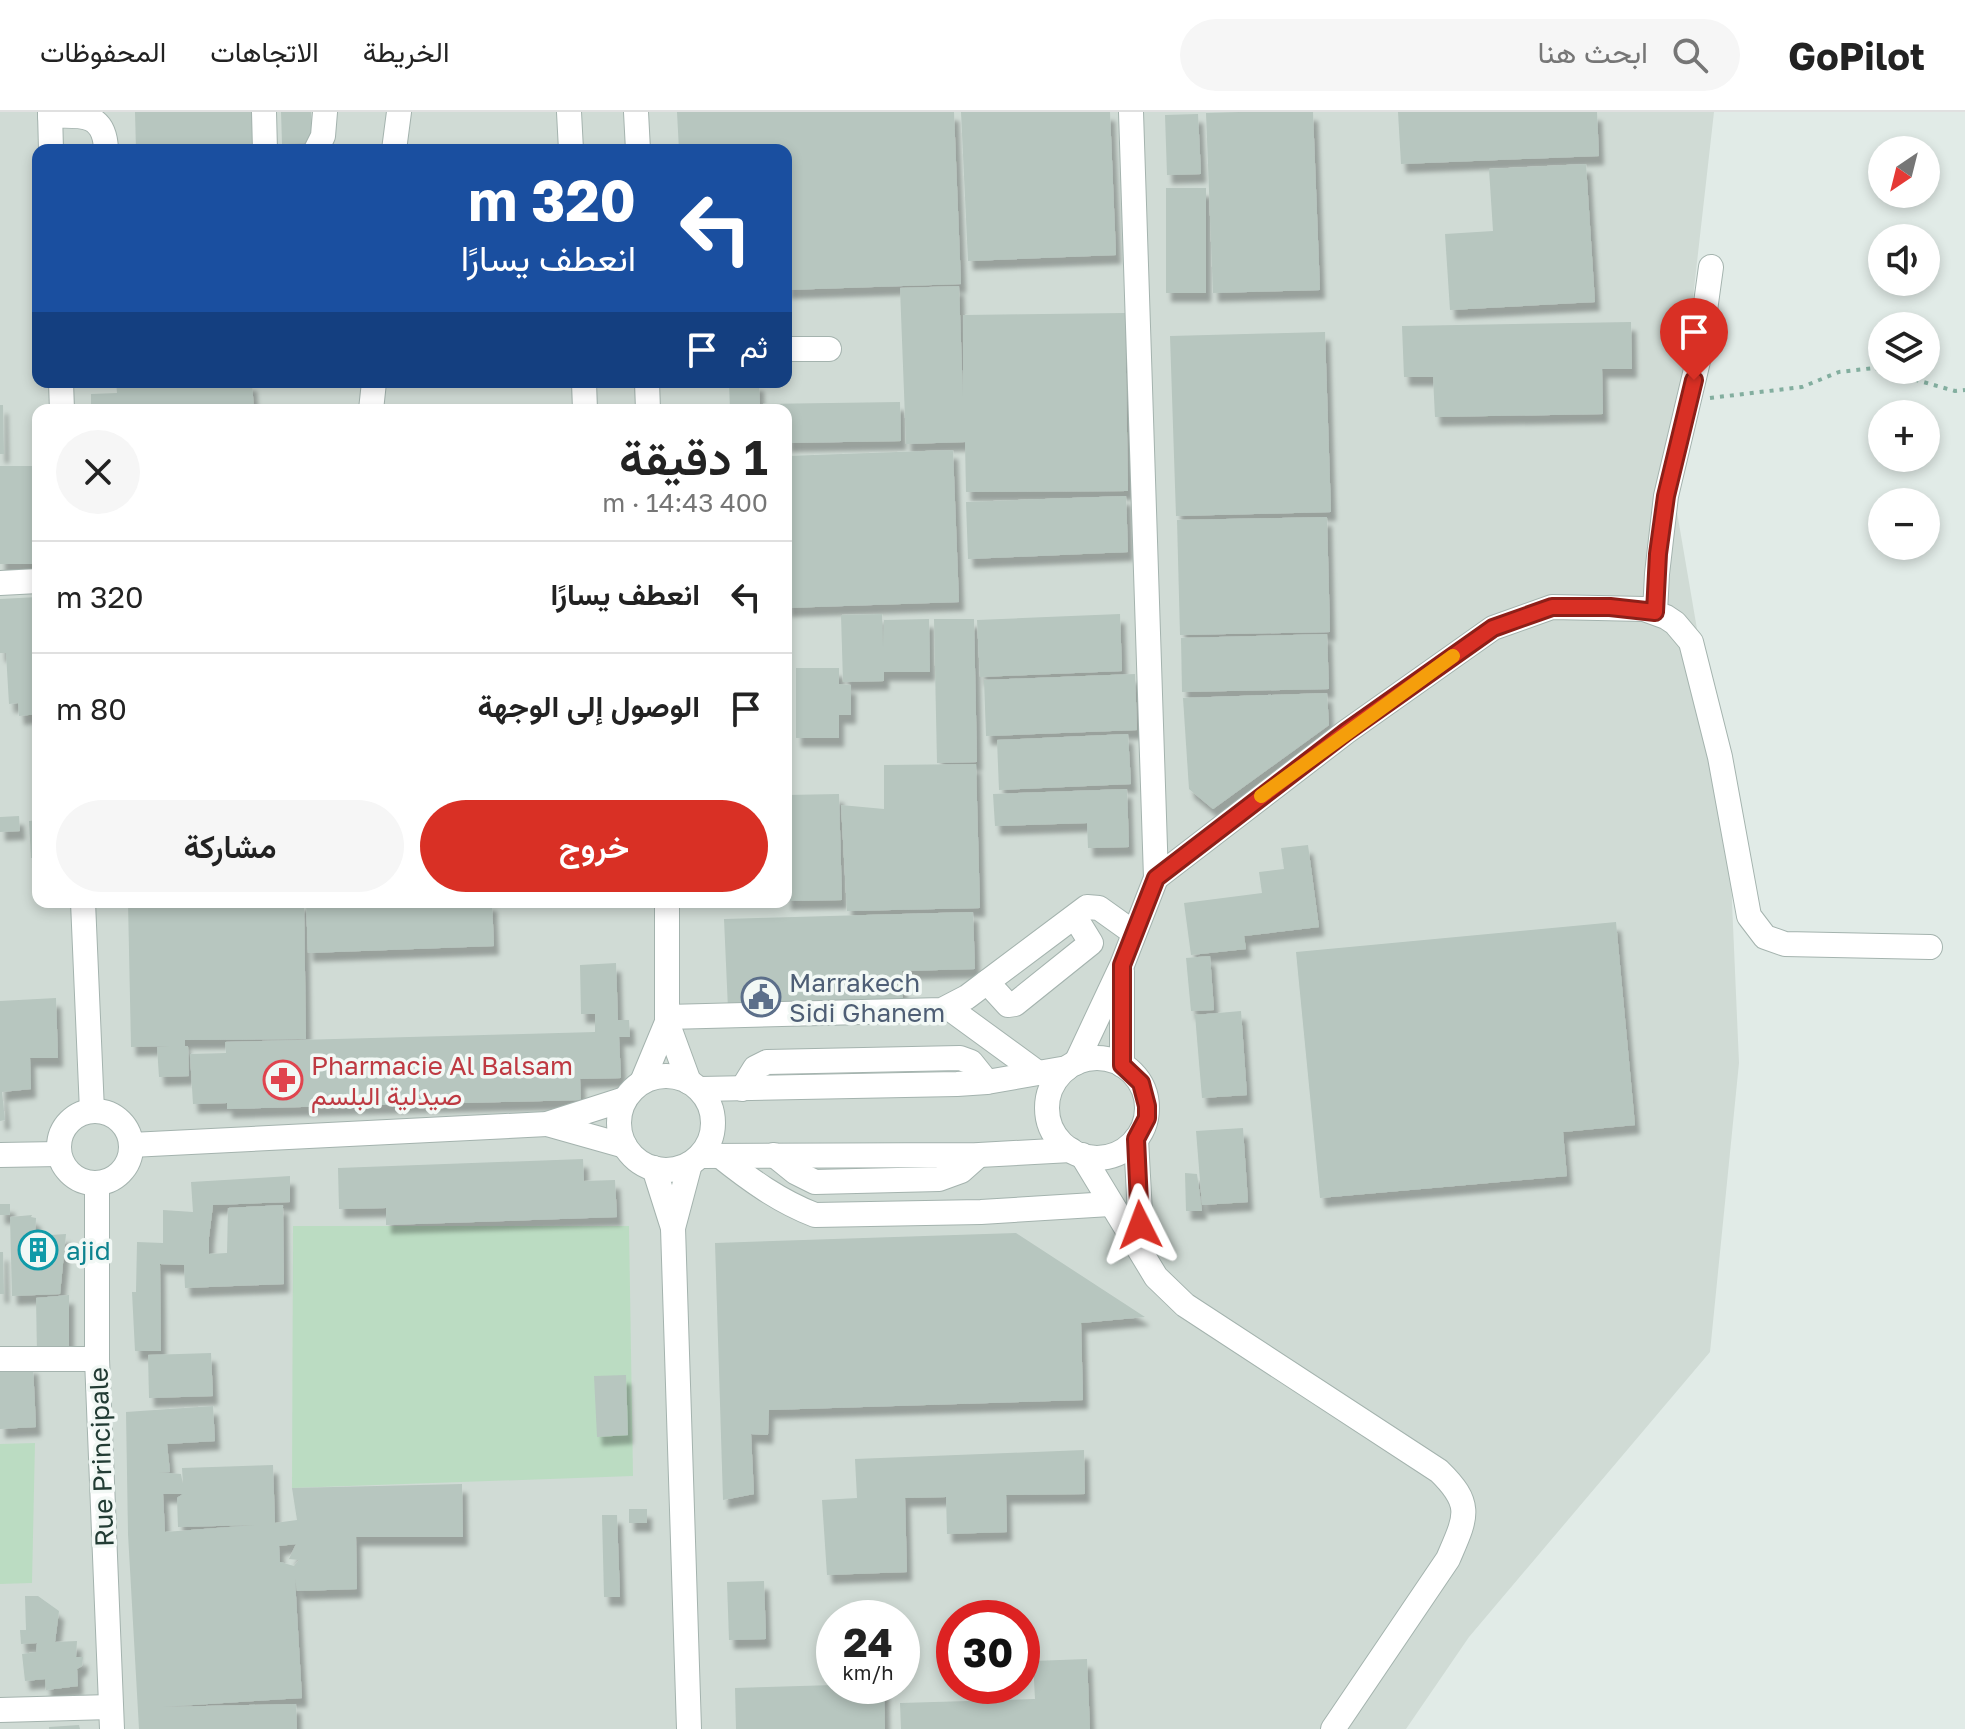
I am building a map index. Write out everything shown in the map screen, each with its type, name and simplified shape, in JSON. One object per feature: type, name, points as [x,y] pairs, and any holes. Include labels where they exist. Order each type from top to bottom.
[{"type":"street","points":[[264,112],[265,144]]},
{"type":"street","points":[[319,144],[323,136],[325,112]]},
{"type":"street","points":[[395,144],[399,112]]},
{"type":"street","points":[[569,112],[571,144]]},
{"type":"street","points":[[636,112],[638,144]]},
{"type":"street","points":[[1131,112],[1156,878],[1122,965],[1071,1065],[1052,1086],[1047,1110],[1054,1133],[1076,1153],[1156,1277],[1185,1305],[1439,1471],[1457,1489],[1464,1508],[1462,1528],[1448,1559],[1333,1729]]},
{"type":"street","points":[[51,144],[50,114],[92,119],[103,129],[105,144]]},
{"type":"street","points":[[1655,612],[1666,496],[1690,400],[1711,267]]},
{"type":"street","points":[[792,349],[829,349]]},
{"type":"street","points":[[0,583],[32,581]]},
{"type":"street","points":[[1156,878],[1346,732],[1493,628],[1552,607],[1618,608],[1655,612],[1675,623],[1691,642],[1720,757],[1743,891],[1749,916],[1758,931],[1774,942],[1785,944],[1930,947]]},
{"type":"street","points":[[667,1019],[949,1008],[1087,907],[1099,908],[1134,933]]},
{"type":"street","points":[[83,908],[92,1111]]},
{"type":"street","points":[[667,908],[667,1019],[695,1086],[708,1099],[714,1123],[703,1159],[673,1228]]},
{"type":"street","points":[[987,982],[1008,1005],[1015,1004],[1090,945],[1092,940],[1075,917]]},
{"type":"street","points":[[1122,965],[1122,1065]]},
{"type":"street","points":[[949,1008],[1038,1073]]},
{"type":"street","points":[[131,1145],[547,1124],[634,1090],[667,1075],[695,1086],[742,1089],[987,1082],[1101,1058],[1122,1065],[1133,1073],[1145,1094],[1147,1118],[1136,1139],[1117,1154],[1093,1158],[1076,1153],[774,1155],[703,1159],[666,1170],[654,1168],[633,1156],[625,1146],[619,1122],[634,1090],[667,1019]]},
{"type":"street","points":[[92,1111],[116,1117],[127,1129],[131,1145],[131,1154],[122,1172],[97,1184],[72,1176],[59,1154],[63,1130],[80,1114],[92,1111]]},
{"type":"street","points":[[547,1124],[625,1146]]},
{"type":"street","points":[[1136,1139],[1142,1254]]},
{"type":"street","points":[[0,1155],[59,1154]]},
{"type":"street","points":[[703,1159],[815,1215],[981,1212],[1110,1204]]},
{"type":"street","points":[[654,1168],[673,1228],[689,1729]]},
{"type":"street","name":"Rue Principale","points":[[97,1184],[97,1359],[112,1718]]},
{"type":"street","points":[[0,1359],[97,1359]]},
{"type":"street","points":[[0,1710],[112,1718]]},
{"type":"path","points":[[1690,400],[1802,387],[1839,372],[1874,368],[1955,391],[1965,390]]},
{"type":"shaded area","points":[[0,112],[1714,112],[1672,483],[1728,810],[1739,1063],[1710,1352],[1469,1637],[1406,1729],[0,1729]]},
{"type":"green space","points":[[293,1226],[629,1226],[633,1476],[292,1488]]},
{"type":"green space","points":[[35,1443],[32,1583],[0,1584],[0,1444]]},
{"type":"building","points":[[135,112],[258,112],[260,144],[136,144]]},
{"type":"building","points":[[281,112],[311,112],[312,143],[282,144]]},
{"type":"building","points":[[677,112],[954,112],[961,284],[792,290],[792,144],[679,144]]},
{"type":"building","points":[[961,112],[1110,112],[1116,255],[968,261]]},
{"type":"building","points":[[1313,112],[1320,290],[1213,293],[1206,113]]},
{"type":"building","points":[[1398,112],[1597,112],[1599,156],[1401,164]]},
{"type":"building","points":[[1198,114],[1201,174],[1167,175],[1165,115]]},
{"type":"building","points":[[1586,164],[1595,302],[1450,310],[1445,234],[1493,231],[1489,169]]},
{"type":"building","points":[[1166,188],[1206,188],[1206,293],[1166,293]]},
{"type":"building","points":[[959,286],[963,397],[963,315],[1125,313],[1128,491],[966,492],[965,442],[906,444],[900,288]]},
{"type":"building","points":[[1631,322],[1632,369],[1602,369],[1603,414],[1435,417],[1433,377],[1404,377],[1402,326]]},
{"type":"building","points":[[1325,332],[1331,512],[1176,516],[1170,336]]},
{"type":"building","points":[[117,388],[252,388],[254,404],[91,404],[91,394],[117,393]]},
{"type":"building","points":[[729,388],[759,388],[760,404],[730,404]]},
{"type":"building","points":[[900,402],[901,441],[792,443],[792,404],[760,404]]},
{"type":"building","points":[[0,405],[3,405],[4,454],[0,454]]},
{"type":"building","points":[[953,450],[959,602],[792,608],[792,456]]},
{"type":"building","points":[[0,466],[32,466],[32,564],[0,564]]},
{"type":"building","points":[[1126,496],[1128,552],[968,559],[966,502]]},
{"type":"building","points":[[1327,517],[1330,632],[1180,635],[1177,520]]},
{"type":"building","points":[[32,597],[32,715],[19,716],[18,703],[9,704],[6,653],[0,653],[0,599]]},
{"type":"building","points":[[882,614],[883,647],[884,620],[929,619],[930,672],[884,672],[884,681],[843,682],[841,615]]},
{"type":"building","points":[[1120,614],[1122,671],[980,677],[977,620]]},
{"type":"building","points":[[934,619],[974,619],[977,762],[937,763]]},
{"type":"building","points":[[1327,634],[1329,689],[1182,692],[1181,638]]},
{"type":"building","points":[[796,668],[839,668],[839,684],[851,685],[851,715],[839,715],[839,738],[796,738]]},
{"type":"building","points":[[1135,674],[1137,730],[986,736],[984,680]]},
{"type":"building","points":[[1327,693],[1329,725],[1213,809],[1189,789],[1183,698]]},
{"type":"building","points":[[1128,734],[1131,784],[999,790],[997,740]]},
{"type":"building","points":[[976,764],[980,908],[847,911],[841,805],[884,809],[884,765]]},
{"type":"building","points":[[1127,789],[1129,847],[1088,848],[1087,823],[995,826],[993,794]]},
{"type":"building","points":[[839,794],[842,900],[792,901],[792,795]]},
{"type":"building","points":[[19,816],[20,831],[0,832],[0,817]]},
{"type":"building","points":[[29,821],[32,821],[32,858],[31,858]]},
{"type":"building","points":[[1308,845],[1319,927],[1244,936],[1246,949],[1191,955],[1184,903],[1262,893],[1259,872],[1284,869],[1281,848]]},
{"type":"building","points":[[128,908],[304,908],[306,1039],[185,1040],[189,1076],[159,1077],[157,1047],[169,1046],[131,1047]]},
{"type":"building","points":[[306,908],[492,908],[494,946],[308,953]]},
{"type":"building","points":[[973,912],[975,969],[902,971],[903,1004],[728,1009],[724,919]]},
{"type":"building","points":[[1616,922],[1635,1125],[1563,1132],[1567,1176],[1320,1198],[1296,952]]},
{"type":"building","points":[[1210,956],[1214,1010],[1191,1011],[1186,958]]},
{"type":"building","points":[[616,963],[618,1020],[629,1020],[630,1037],[619,1037],[621,1078],[580,1079],[581,1100],[227,1109],[227,1103],[193,1104],[190,1054],[226,1053],[225,1042],[595,1032],[595,1014],[581,1014],[580,965]]},
{"type":"building","points":[[56,998],[58,1058],[30,1058],[31,1089],[2,1092],[5,1120],[0,1121],[0,1001]]},
{"type":"building","points":[[1241,1011],[1247,1095],[1202,1098],[1195,1015]]},
{"type":"building","points":[[1243,1128],[1248,1202],[1202,1205],[1196,1131]]},
{"type":"building","points":[[583,1159],[584,1181],[615,1180],[617,1217],[386,1225],[386,1208],[339,1209],[338,1168]]},
{"type":"building","points":[[1185,1173],[1197,1174],[1202,1211],[1186,1211]]},
{"type":"building","points":[[290,1176],[290,1202],[213,1205],[209,1237],[209,1254],[227,1253],[228,1208],[283,1205],[284,1284],[185,1288],[184,1265],[160,1264],[161,1351],[135,1351],[132,1292],[136,1292],[137,1242],[163,1243],[163,1210],[193,1212],[191,1182]]},
{"type":"building","points":[[0,1204],[10,1204],[10,1215],[0,1215]]},
{"type":"building","name":"ajid","points":[[32,1215],[36,1218],[35,1236],[66,1234],[60,1294],[12,1296],[10,1217]]},
{"type":"building","points":[[1016,1233],[1145,1317],[1081,1323],[1083,1400],[769,1410],[768,1435],[751,1434],[754,1494],[723,1500],[715,1243]]},
{"type":"building","points":[[0,1252],[3,1252],[4,1294],[0,1294]]},
{"type":"building","points":[[69,1295],[69,1356],[37,1355],[36,1298]]},
{"type":"building","points":[[211,1353],[213,1396],[149,1398],[148,1355]]},
{"type":"building","points":[[33,1365],[36,1427],[0,1429],[0,1367]]},
{"type":"building","points":[[626,1375],[628,1435],[597,1437],[594,1376]]},
{"type":"building","points":[[213,1406],[215,1441],[167,1444],[170,1472],[159,1472],[181,1474],[183,1485],[182,1468],[273,1465],[275,1523],[297,1520],[292,1488],[462,1484],[463,1537],[356,1537],[357,1589],[297,1591],[295,1579],[302,1698],[162,1707],[296,1704],[297,1729],[139,1729],[128,1534],[126,1412]],"holes":[[[163,1494],[183,1494],[177,1498],[178,1527],[255,1525],[165,1532]],[[296,1544],[289,1559],[299,1560],[294,1566],[280,1562],[279,1546]]]},
{"type":"building","points":[[1084,1450],[1085,1494],[1006,1495],[1007,1532],[947,1534],[946,1497],[905,1498],[907,1572],[827,1575],[822,1500],[857,1498],[855,1459]]},
{"type":"building","points":[[629,1509],[647,1509],[647,1523],[629,1523]]},
{"type":"building","points":[[602,1515],[617,1515],[620,1597],[604,1597]]},
{"type":"building","points":[[764,1581],[766,1639],[729,1640],[727,1582]]},
{"type":"building","points":[[25,1596],[38,1596],[59,1611],[55,1642],[77,1641],[76,1657],[83,1657],[82,1666],[77,1669],[78,1686],[46,1690],[45,1679],[25,1681],[22,1654],[36,1652],[37,1643],[21,1644],[20,1630],[26,1630]]},
{"type":"building","points":[[1087,1659],[1090,1729],[901,1729],[900,1704],[1040,1704],[1040,1661]]},
{"type":"building","points":[[816,1686],[816,1704],[884,1704],[885,1729],[736,1729],[735,1688]]},
{"type":"building","points":[[79,1725],[80,1729],[49,1729],[49,1727]]},
{"type":"slow traffic","points":[[1261,796],[1453,656]]},
{"type":"place","name":"Marrakech Sidi Ghanem","points":[[761,997]]},
{"type":"place","name":"Pharmacie Al Balsam صيدلية البلسم","points":[[283,1080]]},
{"type":"place","name":"ajid","points":[[38,1250]]},
{"type":"route","points":[[1140,1225],[1136,1139],[1147,1118],[1147,1106],[1141,1083],[1122,1065],[1122,965],[1156,878],[1408,686],[1493,628],[1552,607],[1610,607],[1655,612],[1658,554],[1666,496],[1694,380]]}]
